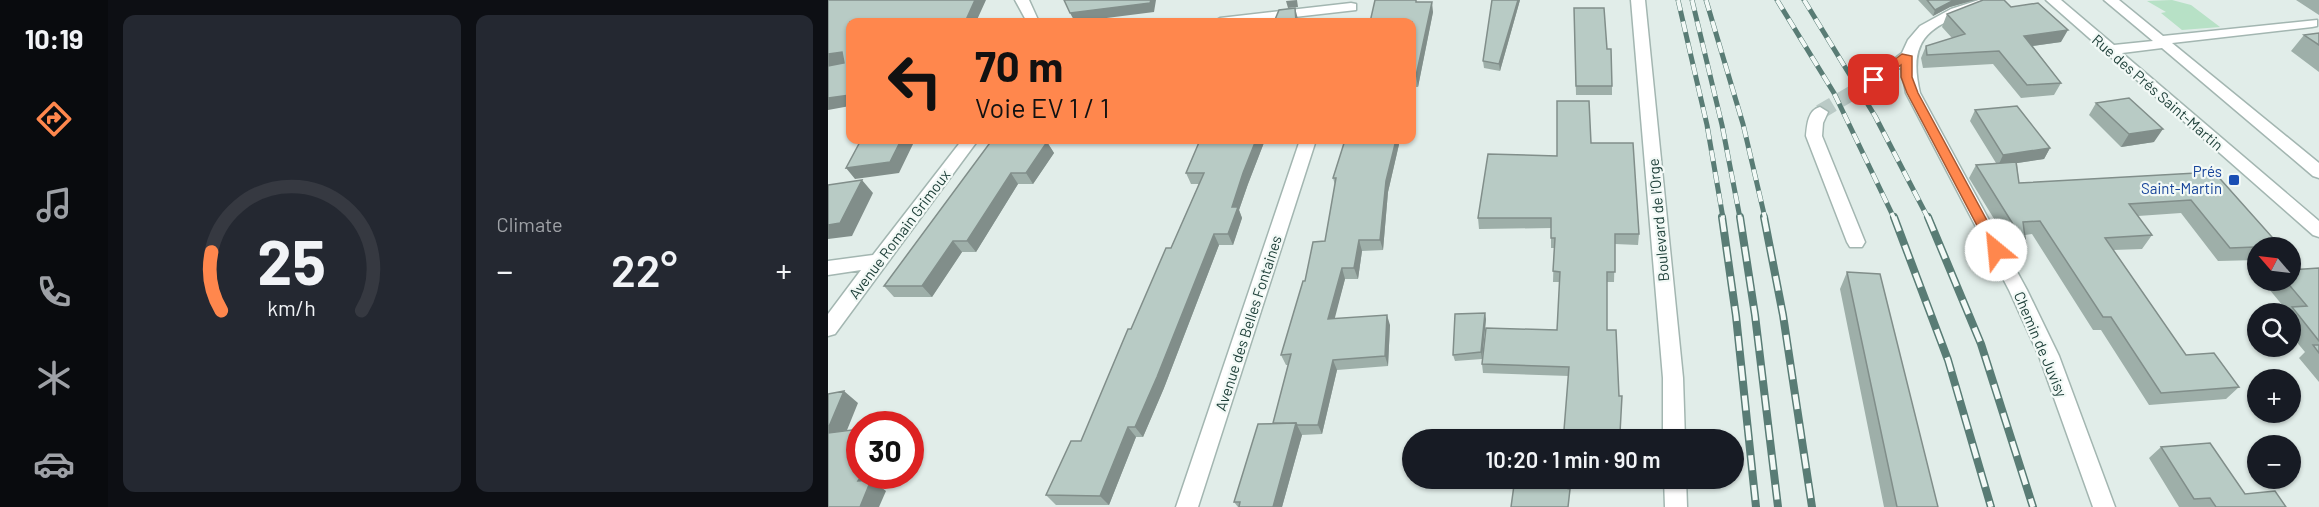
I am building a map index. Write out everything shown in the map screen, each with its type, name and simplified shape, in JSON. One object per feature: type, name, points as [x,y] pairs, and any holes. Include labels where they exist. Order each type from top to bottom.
[{"type":"street","points":[[1022,0],[1031,18]]},
{"type":"street","name":"Boulevard de l'Orge","points":[[1638,0],[1673,378],[1674,429]]},
{"type":"street","points":[[1874,80],[1906,56],[1911,43],[1923,28],[1952,13],[1992,0]]},
{"type":"street","name":"Rue des Prés Saint-Martin","points":[[2053,0],[2319,231]]},
{"type":"street","points":[[2111,0],[2319,172]]},
{"type":"street","points":[[1249,18],[1352,4]]},
{"type":"street","points":[[2110,50],[2312,22]]},
{"type":"street","name":"Chemin de Juvisy","points":[[1906,56],[1907,77],[1913,93],[2018,290],[2049,356],[2104,507]]},
{"type":"street","points":[[1820,112],[1815,123],[1814,136],[1856,242]]},
{"type":"street","name":"Avenue Romain Grimoux","points":[[828,328],[967,144]]},
{"type":"street","name":"Avenue des Belles Fontaines","points":[[1187,507],[1307,144]]},
{"type":"street","points":[[828,268],[878,261]]},
{"type":"street","points":[[1675,489],[1676,507]]},
{"type":"green space","points":[[2172,0],[2191,5],[2220,27],[2182,30],[2161,13],[2166,12],[2147,1]]},
{"type":"building","points":[[828,0],[975,0],[967,18],[846,18],[846,96],[828,98],[828,66],[844,63],[842,52],[828,54]]},
{"type":"building","points":[[1064,0],[1151,0],[1150,3],[1070,13]]},
{"type":"building","points":[[1375,0],[1432,2],[1416,76],[1416,18],[1371,18]]},
{"type":"building","points":[[1492,0],[1518,0],[1499,64],[1483,61]]},
{"type":"building","points":[[1927,0],[1954,0],[1935,10]]},
{"type":"building","points":[[1983,0],[2004,0],[2011,7],[2038,3],[2068,30],[2024,36],[2061,83],[2027,85],[1999,51],[1927,55],[1926,46],[1965,34],[1947,14]]},
{"type":"building","points":[[1295,8],[1296,18],[1276,18],[1279,10]]},
{"type":"building","points":[[1574,8],[1604,8],[1607,49],[1611,49],[1612,86],[1576,86]]},
{"type":"building","points":[[2319,33],[2319,45],[2304,35]]},
{"type":"building","points":[[2129,98],[2163,129],[2129,134],[2096,103]]},
{"type":"building","points":[[1557,101],[1589,101],[1591,143],[1633,143],[1639,234],[1615,234],[1615,272],[1607,272],[1607,330],[1616,330],[1619,396],[1622,396],[1620,429],[1564,429],[1569,367],[1482,364],[1486,328],[1557,330],[1560,272],[1553,271],[1555,238],[1551,238],[1551,218],[1478,218],[1488,154],[1557,156]]},
{"type":"building","points":[[2017,106],[2050,148],[2003,155],[1975,110]]},
{"type":"building","points":[[859,144],[899,144],[890,162],[846,168]]},
{"type":"building","points":[[989,144],[1046,144],[1026,173],[1011,173],[967,241],[953,241],[922,286],[884,286]]},
{"type":"building","points":[[1198,144],[1254,144],[1232,207],[1238,207],[1228,234],[1214,234],[1157,377],[1135,427],[1128,427],[1100,496],[1046,495],[1071,441],[1081,441],[1128,329],[1131,329],[1166,248],[1171,248],[1204,173],[1186,173]]},
{"type":"building","points":[[1344,144],[1395,144],[1386,181],[1380,240],[1359,240],[1354,268],[1342,268],[1328,319],[1387,315],[1385,356],[1333,360],[1318,425],[1273,423],[1291,354],[1281,355],[1303,281],[1305,281],[1313,242],[1325,241],[1336,178],[1333,178]]},
{"type":"building","points":[[2016,162],[2019,183],[2214,172],[2272,237],[2247,237],[2247,247],[2230,248],[2191,200],[2129,204],[2152,235],[2105,238],[2186,355],[2214,353],[2239,387],[2161,393],[2111,317],[2103,317],[2040,221],[2023,222],[2026,245],[1976,165]]},
{"type":"building","points":[[862,180],[840,223],[828,225],[828,185]]},
{"type":"building","points":[[2319,268],[2319,341],[2301,318],[2301,306],[2307,306],[2294,291],[2301,291],[2301,269]]},
{"type":"building","points":[[1847,272],[1880,274],[1938,507],[1897,507]]},
{"type":"building","points":[[1485,313],[1481,352],[1453,355],[1455,314]]},
{"type":"building","points":[[2313,345],[2319,345],[2319,353]]},
{"type":"building","points":[[844,391],[828,429],[828,394]]},
{"type":"building","points":[[1296,423],[1273,507],[1239,507],[1240,502],[1234,502],[1258,424]]},
{"type":"building","points":[[846,431],[846,489],[867,489],[860,507],[828,507],[828,433]]},
{"type":"building","points":[[2210,443],[2245,494],[2275,491],[2286,507],[2216,507],[2210,498],[2194,499],[2161,447]]},
{"type":"building","points":[[1513,489],[1570,489],[1568,507],[1511,507]]},
{"type":"tunnel","points":[[1820,112],[1874,80]]},
{"type":"railway","points":[[1678,0],[1707,125],[1723,218]]},
{"type":"railway","points":[[1692,0],[1722,125],[1740,218]]},
{"type":"railway","points":[[1706,0],[1743,124],[1765,218]]},
{"type":"railway","points":[[1777,0],[1834,93],[1894,218]]},
{"type":"railway","points":[[1804,0],[1875,116],[1928,218]]},
{"type":"railway","points":[[1722,217],[1736,316],[1756,507]]},
{"type":"railway","points":[[1740,217],[1755,315],[1778,507]]},
{"type":"railway","points":[[1764,217],[1783,315],[1812,507]]},
{"type":"railway","points":[[1894,217],[1948,360],[1991,507]]},
{"type":"railway","points":[[1928,217],[1981,344],[2033,507]]},
{"type":"place","name":"Prés Saint-Martin","points":[[2234,180]]},
{"type":"route","points":[[1874,80],[1906,56],[1907,77],[1913,93],[1996,250]]}]
